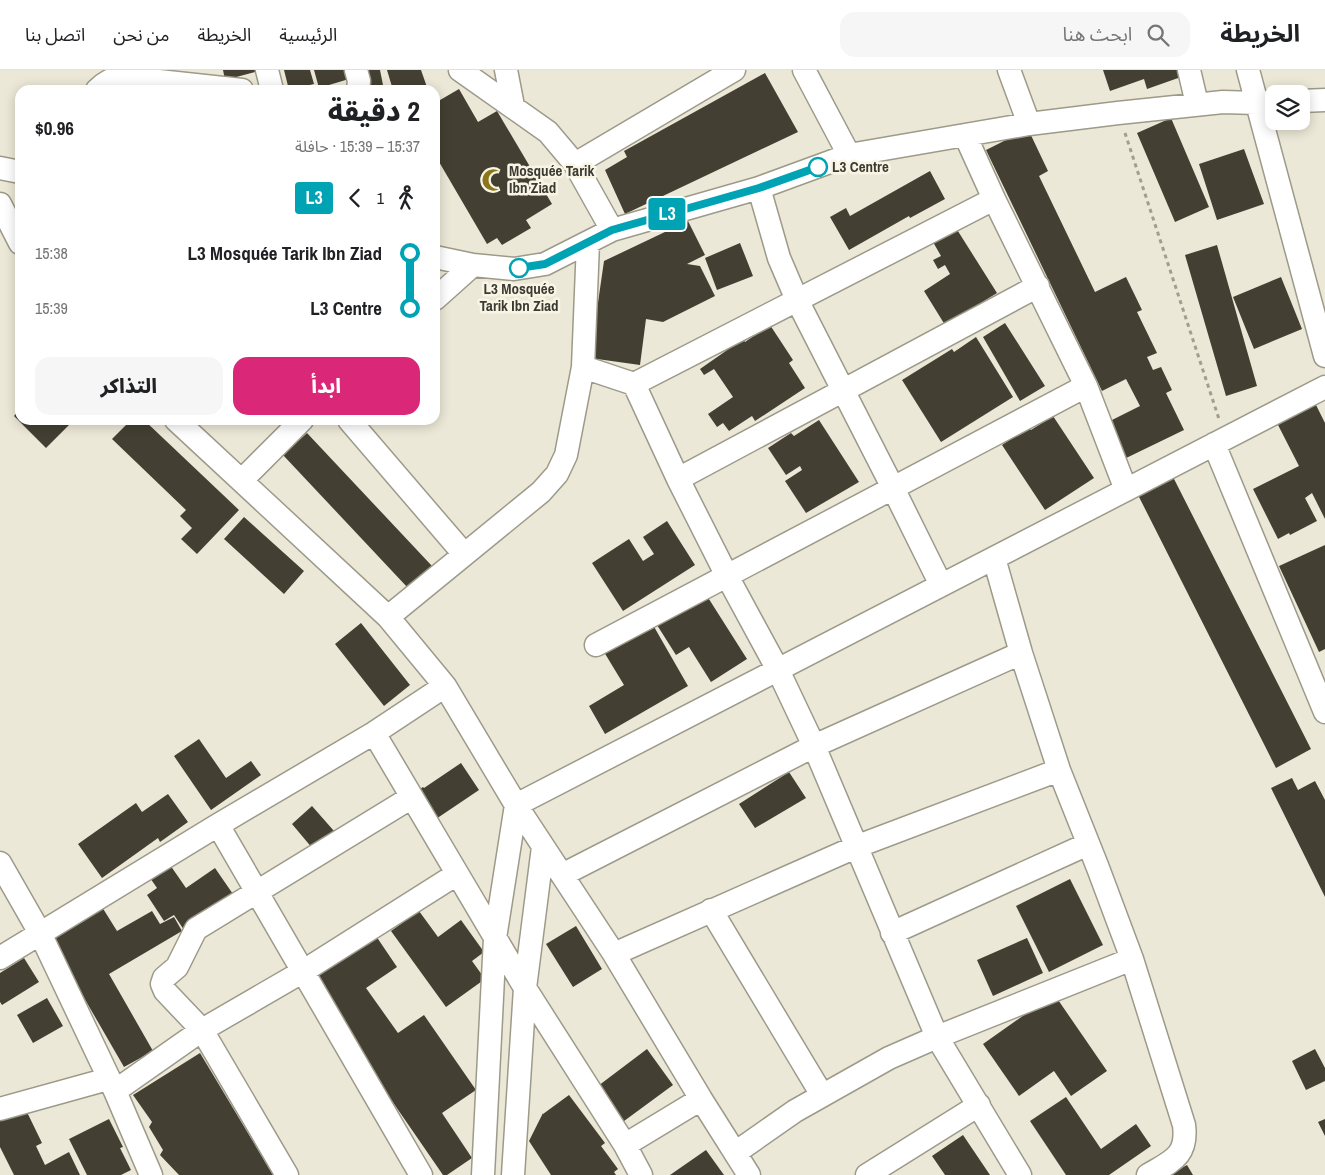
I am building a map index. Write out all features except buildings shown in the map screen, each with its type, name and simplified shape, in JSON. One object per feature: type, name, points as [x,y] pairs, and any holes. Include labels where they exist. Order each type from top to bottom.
[{"type":"street","points":[[267,70],[271,85]]},
{"type":"street","points":[[356,70],[359,85]]},
{"type":"street","points":[[460,70],[548,132],[575,164],[612,230]]},
{"type":"street","points":[[506,70],[513,106]]},
{"type":"street","points":[[575,164],[734,70]]},
{"type":"street","points":[[804,70],[849,156]]},
{"type":"street","points":[[1009,70],[1029,124]]},
{"type":"street","points":[[1189,70],[1198,104]]},
{"type":"street","points":[[440,258],[474,265],[514,268],[545,264],[612,230],[759,188],[849,156],[1029,124],[1118,112],[1223,102],[1265,103],[1248,70]]},
{"type":"street","points":[[102,85],[110,79],[122,77],[196,85]]},
{"type":"street","points":[[1310,101],[1325,100]]},
{"type":"street","points":[[1271,130],[1325,356]]},
{"type":"street","points":[[965,135],[994,199],[1086,386],[1126,490]]},
{"type":"street","points":[[0,168],[15,171]]},
{"type":"street","points":[[759,188],[779,258],[797,300],[894,488],[941,585]]},
{"type":"street","points":[[583,367],[634,384],[994,199]]},
{"type":"street","points":[[0,204],[15,233]]},
{"type":"street","points":[[388,617],[541,492],[557,474],[566,455],[583,367],[588,243]]},
{"type":"street","points":[[440,295],[474,265]]},
{"type":"street","points":[[678,479],[1038,286]]},
{"type":"street","points":[[634,384],[678,479],[727,576],[778,670],[814,746],[858,846],[892,933],[937,1037],[1020,1175]]},
{"type":"street","points":[[596,646],[1086,386]]},
{"type":"street","points":[[516,805],[1325,387]]},
{"type":"street","points":[[182,425],[388,617],[445,686],[516,805],[614,954],[749,1175]]},
{"type":"street","points":[[242,480],[297,425]]},
{"type":"street","points":[[353,425],[464,554]]},
{"type":"street","points":[[1220,442],[1325,712]]},
{"type":"street","points":[[994,558],[1021,653],[1059,770],[1132,959],[1184,1125],[1186,1137],[1183,1148],[1175,1159],[1148,1175]]},
{"type":"street","points":[[562,875],[814,746],[1021,653]]},
{"type":"street","points":[[0,958],[218,825],[374,733],[445,686]]},
{"type":"street","points":[[374,733],[524,988],[625,1145],[641,1175]]},
{"type":"street","points":[[614,954],[858,846],[1059,770]]},
{"type":"street","points":[[287,1175],[202,1030],[165,991],[162,984],[164,978],[177,967],[196,929],[412,797]]},
{"type":"street","points":[[483,1175],[495,938],[516,805]]},
{"type":"street","points":[[218,825],[421,1175]]},
{"type":"street","points":[[892,933],[1088,844]]},
{"type":"street","points":[[513,1175],[524,988],[543,847]]},
{"type":"street","points":[[0,862],[40,933],[112,1085],[151,1175]]},
{"type":"street","points":[[0,1109],[112,1085],[302,972],[457,874]]},
{"type":"street","points":[[711,910],[822,1095]]},
{"type":"street","points":[[735,1153],[795,1111],[889,1058],[1132,959]]},
{"type":"street","points":[[625,1145],[701,1099]]},
{"type":"street","points":[[867,1175],[979,1105]]},
{"type":"path","points":[[1118,112],[1220,442]]},
{"type":"bus line","name":"L3","points":[[519,268],[545,264],[612,230],[759,188],[818,167]]},
{"type":"place","name":"L3 Centre","points":[[818,167]]},
{"type":"place","name":"Mosquée Tarik Ibn Ziad","points":[[493,180]]},
{"type":"place","name":"L3 Mosquée Tarik Ibn Ziad","points":[[519,268]]}]
